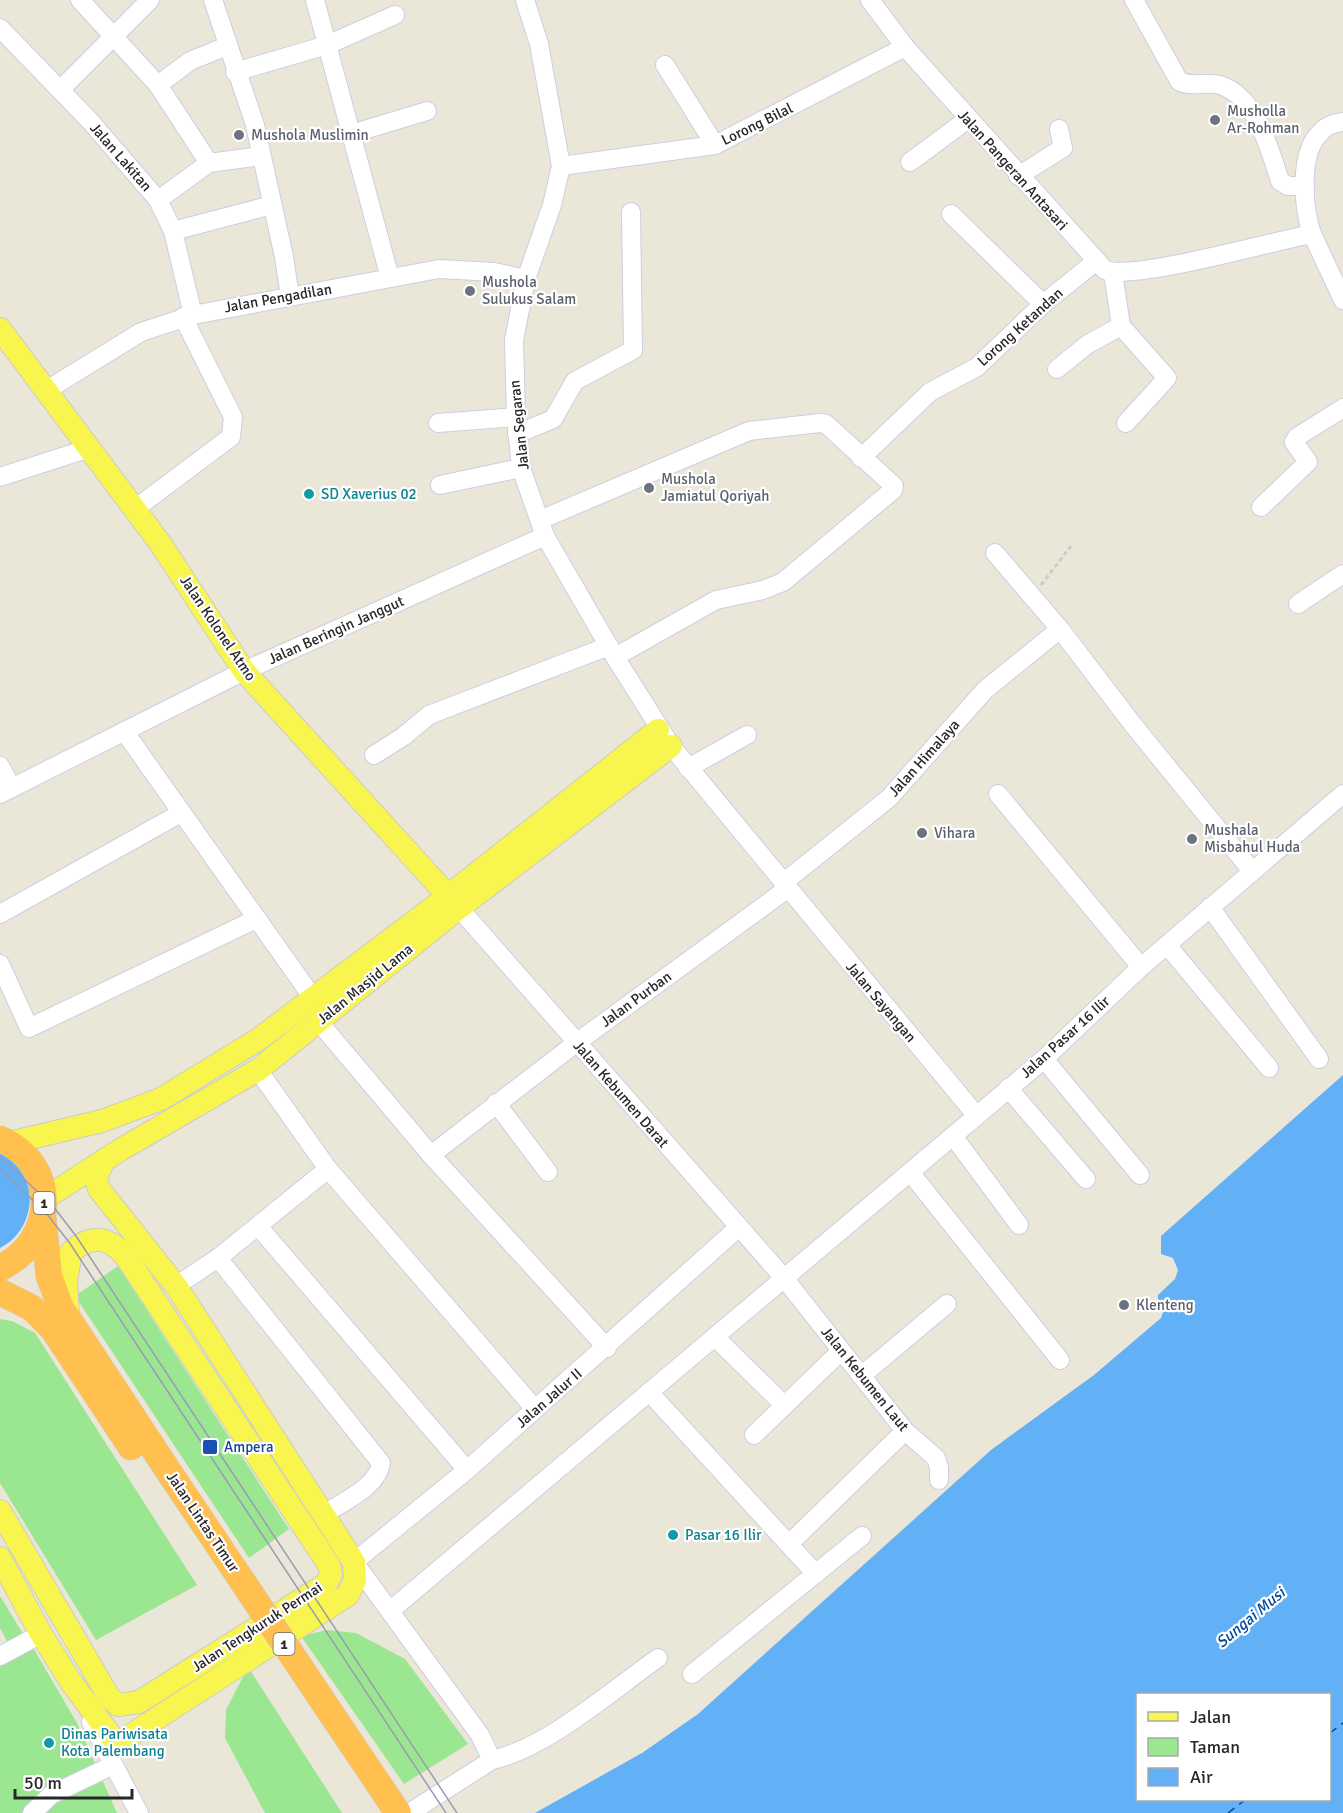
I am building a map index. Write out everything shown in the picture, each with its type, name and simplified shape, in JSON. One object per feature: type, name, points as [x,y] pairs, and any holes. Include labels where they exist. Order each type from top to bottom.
[{"type":"highway","name":"1","points":[[0,1268],[13,1262],[27,1250],[37,1235],[44,1208],[39,1177],[34,1167],[20,1149],[4,1141]]},
{"type":"highway","name":"Jalan Lintas Timur","points":[[44,1208],[52,1287],[68,1321],[164,1480],[377,1813]]},
{"type":"highway","name":"Jalan Lintas Timur","points":[[0,1292],[32,1308],[53,1329],[164,1480],[398,1813]]},
{"type":"main road","name":"Jalan Kolonel Atmo","points":[[0,330],[135,509],[244,671],[453,902]]},
{"type":"main road","name":"Jalan Masjid Lama","points":[[44,1208],[105,1160],[258,1070],[318,1021],[453,902],[664,738]]},
{"type":"main road","points":[[4,1141],[102,1121],[161,1099],[259,1039],[313,998],[453,902]]},
{"type":"main road","points":[[129,1111],[142,1137]]},
{"type":"main road","name":"Jalan Tengkuruk Permai","points":[[0,1511],[109,1697],[118,1705],[139,1702],[326,1584],[331,1574],[329,1565],[131,1264],[123,1238],[96,1184],[98,1171],[105,1160]]},
{"type":"main road","points":[[68,1321],[66,1282],[71,1252],[85,1242],[123,1238]]},
{"type":"main road","name":"Jalan Tengkuruk Permai","points":[[123,1238],[176,1286],[354,1562]]},
{"type":"main road","points":[[19,1540],[0,1556],[41,1634],[71,1682],[117,1744],[348,1595],[355,1580],[354,1562]]},
{"type":"street","points":[[80,0],[158,85],[208,163]]},
{"type":"street","points":[[60,90],[150,0]]},
{"type":"street","points":[[213,0],[255,125],[290,296]]},
{"type":"street","points":[[315,0],[390,278]]},
{"type":"street","name":"Jalan Segaran","points":[[525,0],[539,44],[561,166],[552,205],[526,279],[514,340],[516,426],[521,468],[543,528],[612,652],[664,738],[785,886]]},
{"type":"street","points":[[1134,0],[1179,81],[1187,84],[1220,85],[1231,90],[1260,125],[1280,181],[1288,186],[1305,186]]},
{"type":"street","name":"Jalan Pangeran Antasari","points":[[879,4],[904,47],[1095,262],[1113,273]]},
{"type":"street","points":[[236,72],[327,45],[395,15]]},
{"type":"street","name":"Jalan Lakitan","points":[[0,27],[90,121],[158,200],[173,231],[188,316],[233,417],[231,437],[135,509]]},
{"type":"street","points":[[158,85],[190,61],[227,46]]},
{"type":"street","name":"Lorong Bilal","points":[[561,166],[715,145],[904,47]]},
{"type":"street","points":[[665,65],[715,145]]},
{"type":"street","points":[[351,134],[427,111]]},
{"type":"street","points":[[910,162],[968,119]]},
{"type":"street","points":[[1343,122],[1322,130],[1305,163],[1305,186],[1312,234],[1343,300]]},
{"type":"street","points":[[1018,176],[1063,148],[1059,129]]},
{"type":"street","points":[[158,200],[208,163],[261,156]]},
{"type":"street","points":[[173,231],[272,205]]},
{"type":"street","points":[[438,423],[516,426],[553,418],[575,381],[633,350],[631,212]]},
{"type":"street","points":[[951,214],[1043,304]]},
{"type":"street","points":[[1126,423],[1167,378],[1121,326],[1113,273],[1190,261],[1312,234]]},
{"type":"street","name":"Lorong Ketandan","points":[[861,458],[938,387],[977,367],[1043,304],[1095,262]]},
{"type":"street","name":"Jalan Pengadilan","points":[[47,390],[141,332],[188,316],[439,269],[494,272],[526,279]]},
{"type":"street","points":[[1057,369],[1088,344],[1121,326]]},
{"type":"street","points":[[1261,507],[1308,462],[1296,448],[1294,441],[1296,437],[1343,408]]},
{"type":"street","name":"Jalan Beringin Janggut","points":[[6,791],[244,671],[749,431],[824,422],[861,458]]},
{"type":"street","points":[[0,477],[90,448]]},
{"type":"street","points":[[374,755],[404,736],[429,715],[612,652],[716,600],[763,590],[783,582],[893,490],[894,486],[861,458]]},
{"type":"street","points":[[440,485],[521,468]]},
{"type":"street","points":[[995,553],[1060,629],[1134,726],[1252,871]]},
{"type":"street","points":[[1298,604],[1343,574]]},
{"type":"street","name":"Jalan Himalaya","points":[[785,886],[889,798],[985,690],[1060,629]]},
{"type":"street","points":[[124,731],[313,998]]},
{"type":"street","points":[[688,768],[747,735]]},
{"type":"street","points":[[0,766],[6,791]]},
{"type":"street","name":"Jalan Pasar 16 Ilir","points":[[386,1604],[649,1392],[1044,1059],[1141,967],[1343,794]]},
{"type":"street","points":[[998,795],[1141,967]]},
{"type":"street","points":[[0,914],[181,813]]},
{"type":"street","name":"Jalan Purban","points":[[431,1155],[496,1103],[785,886]]},
{"type":"street","name":"Jalan Sayangan","points":[[785,886],[976,1115]]},
{"type":"street","name":"Jalan Kebumen Darat","points":[[453,902],[784,1278]]},
{"type":"street","points":[[1210,907],[1318,1059]]},
{"type":"street","points":[[0,964],[29,1028],[256,919]]},
{"type":"street","points":[[1167,945],[1269,1068]]},
{"type":"street","points":[[318,1021],[431,1155],[607,1348]]},
{"type":"street","points":[[1044,1059],[1140,1175]]},
{"type":"street","points":[[258,1070],[328,1169],[535,1409]]},
{"type":"street","points":[[1008,1088],[1086,1179]]},
{"type":"street","points":[[496,1103],[548,1172]]},
{"type":"street","points":[[952,1136],[1019,1225]]},
{"type":"street","points":[[176,1286],[218,1258],[328,1169]]},
{"type":"street","points":[[910,1172],[1060,1360]]},
{"type":"street","points":[[258,1226],[467,1470]]},
{"type":"street","name":"Jalan Jalur II","points":[[354,1562],[467,1470],[607,1348],[739,1227]]},
{"type":"street","points":[[218,1258],[381,1463],[380,1473],[368,1485],[323,1515]]},
{"type":"street","name":"Jalan Kebumen Laut","points":[[784,1278],[904,1431],[936,1458],[939,1480]]},
{"type":"street","points":[[861,1376],[947,1304]]},
{"type":"street","points":[[715,1337],[784,1405]]},
{"type":"street","points":[[754,1435],[842,1351]]},
{"type":"street","points":[[649,1392],[790,1543],[816,1574]]},
{"type":"street","points":[[790,1543],[904,1431]]},
{"type":"street","points":[[692,1674],[862,1536]]},
{"type":"street","points":[[354,1562],[480,1735],[492,1760]]},
{"type":"street","points":[[348,1595],[386,1604]]},
{"type":"street","points":[[0,1656],[41,1634]]},
{"type":"street","points":[[409,1813],[492,1760],[517,1753],[548,1736],[658,1658]]},
{"type":"street","points":[[71,1682],[139,1813]]},
{"type":"street","points":[[32,1813],[51,1795],[113,1765]]},
{"type":"path","points":[[1033,596],[1071,546]]},
{"type":"green space","points":[[118,1266],[289,1529],[249,1558],[75,1296]]},
{"type":"green space","points":[[0,1319],[12,1321],[35,1333],[197,1585],[96,1640],[0,1483]]},
{"type":"green space","points":[[0,1596],[23,1634],[8,1643],[0,1628]]},
{"type":"green space","points":[[327,1630],[356,1633],[405,1659],[468,1744],[404,1784],[301,1636]]},
{"type":"green space","points":[[32,1646],[77,1723],[117,1813],[0,1813],[0,1662]]},
{"type":"green space","points":[[248,1667],[342,1813],[265,1813],[225,1738],[226,1710]]},
{"type":"water","name":"Sungai Musi","points":[[1343,1075],[1343,1813],[535,1813],[642,1753],[698,1714],[991,1450],[1094,1375],[1161,1318],[1163,1312],[1158,1303],[1158,1295],[1175,1279],[1178,1270],[1173,1258],[1161,1254],[1161,1236]]},
{"type":"water","points":[[0,1152],[13,1161],[22,1172],[28,1185],[30,1200],[28,1214],[22,1227],[13,1239],[0,1248]]},
{"type":"ferry route","points":[[1331,1732],[1343,1723]]},
{"type":"ferry route","points":[[1228,1813],[1244,1801]]},
{"type":"tram line","points":[[0,1157],[53,1206],[76,1236],[457,1813]]},
{"type":"tram line","points":[[0,1169],[46,1213],[69,1242],[446,1813]]},
{"type":"place","name":"Musholla Ar-Rohman","points":[[1215,120]]},
{"type":"place","name":"Mushola Muslimin","points":[[239,135]]},
{"type":"place","name":"Mushola Sulukus Salam","points":[[470,291]]},
{"type":"place","name":"Mushola Jamiatul Qoriyah","points":[[649,488]]},
{"type":"place","name":"SD Xaverius 02","points":[[309,494]]},
{"type":"place","name":"Vihara","points":[[922,833]]},
{"type":"place","name":"Mushala Misbahul Huda","points":[[1192,839]]},
{"type":"place","name":"Klenteng","points":[[1124,1305]]},
{"type":"place","name":"Ampera","points":[[210,1447]]},
{"type":"place","name":"Pasar 16 Ilir","points":[[673,1535]]},
{"type":"place","name":"Dinas Pariwisata Kota Palembang","points":[[49,1743]]}]
